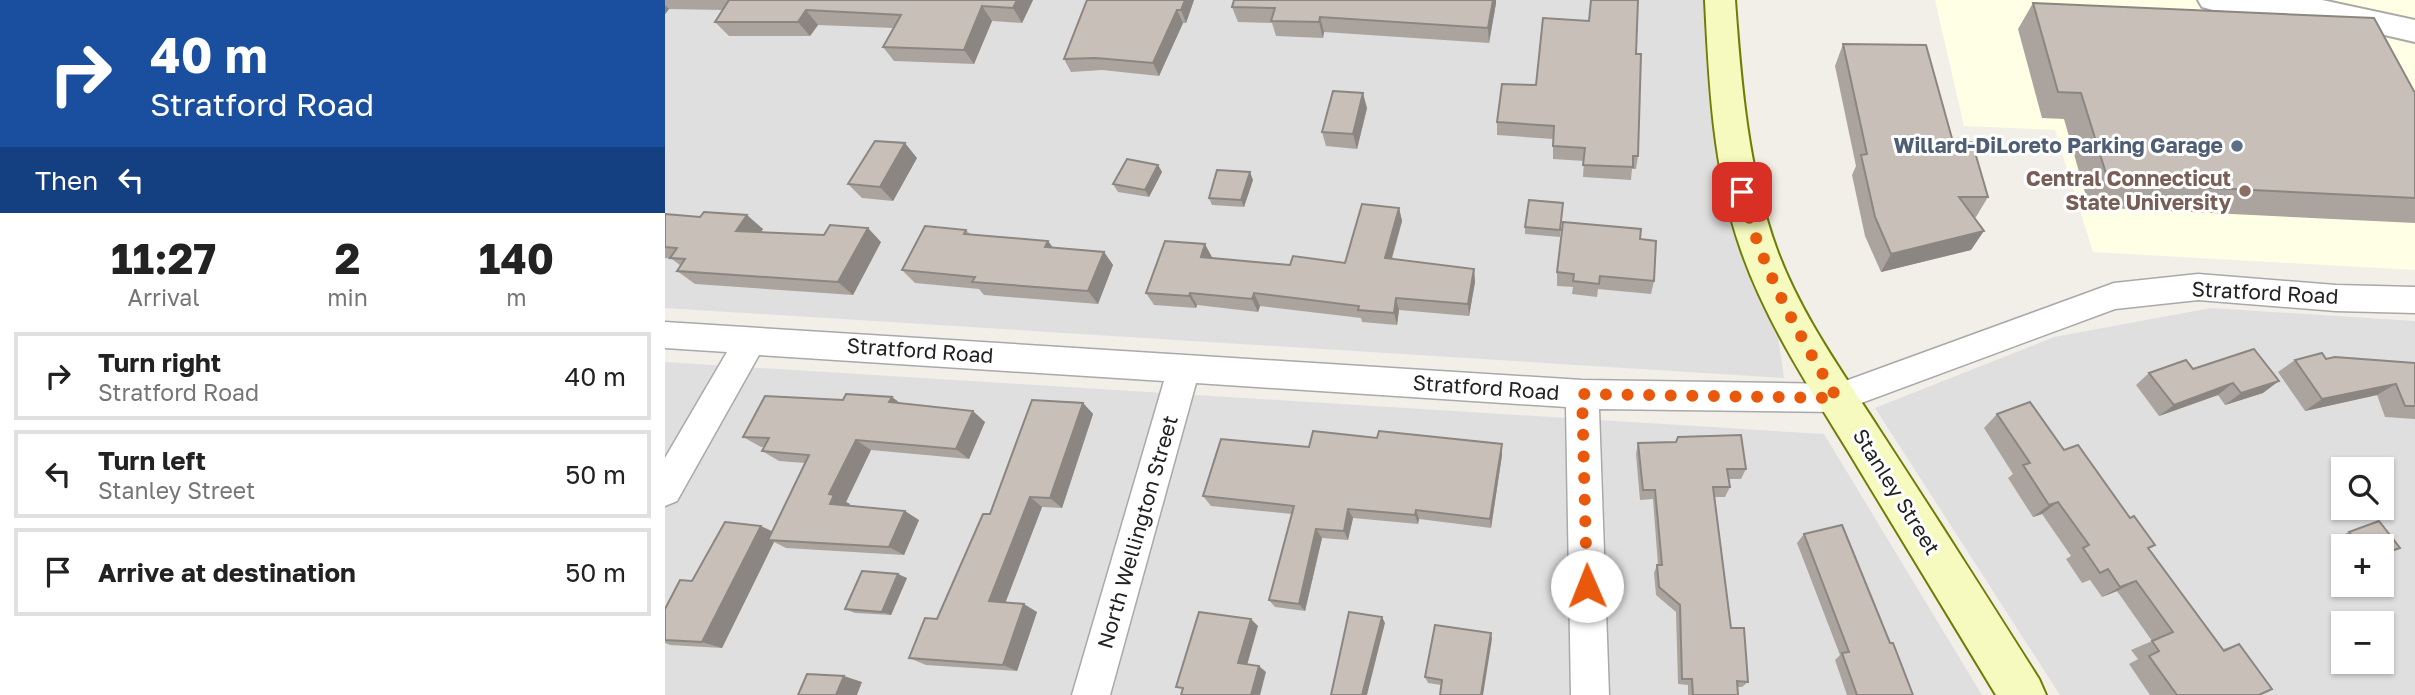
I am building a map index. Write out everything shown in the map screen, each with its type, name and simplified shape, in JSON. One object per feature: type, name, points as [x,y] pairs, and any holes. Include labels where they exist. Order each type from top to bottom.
[{"type":"main road","name":"Stanley Street","points":[[1720,0],[1729,126],[1747,211],[1763,259],[1784,307],[1837,398],[2023,695]]},
{"type":"street","points":[[2213,0],[2311,8],[2415,31]]},
{"type":"street","name":"Stratford Road","points":[[665,335],[1582,394],[1837,398],[2114,296],[2198,287],[2336,298],[2415,300]]},
{"type":"street","points":[[665,490],[751,339]]},
{"type":"street","name":"North Wellington Street","points":[[1091,695],[1184,369]]},
{"type":"street","points":[[1582,394],[1590,695]]},
{"type":"shaded area","points":[[665,0],[1729,0],[1784,378],[665,308]]},
{"type":"shaded area","name":"Central Connecticut State University","points":[[1935,0],[2415,0],[2415,270],[2093,252],[2055,130],[1964,126]]},
{"type":"shaded area","points":[[2211,308],[2415,321],[2415,695],[2060,695],[1875,408],[2054,337]]},
{"type":"shaded area","points":[[665,362],[1824,434],[1982,695],[665,695]]},
{"type":"building","points":[[729,0],[1017,0],[1013,8],[982,6],[964,50],[883,47],[901,15],[806,10],[798,22],[715,22]]},
{"type":"building","points":[[1087,0],[1185,0],[1181,10],[1177,10],[1153,63],[1096,58],[1064,59]]},
{"type":"building","points":[[1234,0],[1493,0],[1488,28],[1320,17],[1319,22],[1271,21],[1275,8],[1232,7]]},
{"type":"building","points":[[1591,0],[1638,0],[1636,54],[1641,54],[1638,156],[1633,156],[1633,167],[1583,165],[1585,148],[1553,146],[1554,126],[1497,122],[1502,84],[1536,85],[1543,18],[1589,21]]},
{"type":"building","name":"Willard-DiLoreto Parking Garage","points":[[2033,3],[2374,18],[2415,93],[2415,198],[2109,183],[2081,93],[2058,92]]},
{"type":"building","points":[[1843,44],[1926,45],[1953,142],[1972,142],[1988,197],[1959,197],[1984,231],[1891,254],[1875,217],[1861,155],[1867,154]]},
{"type":"building","points":[[1333,91],[1363,93],[1353,134],[1322,132]]},
{"type":"building","points":[[875,141],[905,143],[880,187],[848,184]]},
{"type":"building","points":[[1127,159],[1158,165],[1145,190],[1113,184]]},
{"type":"building","points":[[1217,170],[1250,172],[1241,200],[1209,198]]},
{"type":"building","points":[[1529,200],[1563,203],[1560,230],[1525,227]]},
{"type":"building","points":[[1362,204],[1399,208],[1385,258],[1474,269],[1468,304],[1396,298],[1394,313],[1358,310],[1359,306],[1254,293],[1252,299],[1190,293],[1189,296],[1146,293],[1165,241],[1205,244],[1201,257],[1290,265],[1293,256],[1345,263]]},
{"type":"building","points":[[704,212],[747,215],[736,231],[824,235],[830,225],[868,228],[838,282],[677,271],[685,259],[670,258],[677,248],[665,247],[665,214],[700,217]]},
{"type":"building","points":[[1563,222],[1641,229],[1640,239],[1656,241],[1654,281],[1600,276],[1599,284],[1573,281],[1574,274],[1557,272]]},
{"type":"building","points":[[925,226],[966,230],[964,234],[1048,241],[1045,247],[1104,252],[1088,291],[972,282],[975,277],[902,270]]},
{"type":"building","points":[[2254,349],[2279,381],[2241,393],[2233,383],[2174,405],[2149,373],[2186,360],[2193,369]]},
{"type":"building","points":[[2322,353],[2326,359],[2335,357],[2415,363],[2415,406],[2405,406],[2396,384],[2322,399],[2295,360]]},
{"type":"building","points":[[846,394],[892,397],[889,402],[973,411],[956,449],[856,440],[829,494],[834,495],[830,504],[905,511],[889,547],[768,540],[809,455],[762,451],[769,438],[743,437],[765,396],[843,400]]},
{"type":"building","points":[[1032,400],[1083,403],[1050,498],[1030,497],[989,601],[1024,604],[1003,665],[909,658],[925,618],[937,619],[983,514],[990,514]]},
{"type":"building","points":[[2030,402],[2064,450],[2078,445],[2130,518],[2134,516],[2155,545],[2148,548],[2224,651],[2239,644],[2272,689],[2259,695],[2177,695],[2149,656],[2159,651],[2152,641],[2173,632],[2136,581],[2120,587],[2108,569],[2100,573],[2083,548],[2089,545],[2058,502],[2049,505],[2023,465],[2030,463],[1997,414]]},
{"type":"building","points":[[1313,431],[1377,438],[1379,431],[1502,444],[1490,519],[1416,510],[1415,515],[1348,509],[1344,531],[1316,529],[1299,604],[1269,600],[1294,506],[1203,496],[1221,439],[1309,447]]},
{"type":"building","points":[[1741,435],[1746,469],[1727,469],[1730,487],[1713,487],[1731,628],[1744,628],[1748,682],[1737,681],[1738,695],[1693,695],[1692,679],[1682,679],[1680,605],[1659,587],[1657,565],[1662,565],[1655,490],[1643,490],[1638,443],[1676,442],[1678,437]]},
{"type":"building","points":[[2379,521],[2389,534],[2350,534],[2349,532]]},
{"type":"building","points":[[725,522],[761,526],[702,642],[665,640],[665,609],[680,580],[692,581]]},
{"type":"building","points":[[1842,525],[1913,695],[1857,695],[1842,653],[1849,652],[1804,534]]},
{"type":"building","points":[[862,571],[898,574],[882,612],[845,609]]},
{"type":"building","points":[[1199,612],[1251,619],[1238,663],[1259,666],[1251,695],[1181,695],[1183,688],[1176,687]]},
{"type":"building","points":[[1349,612],[1382,617],[1362,695],[1331,695]]},
{"type":"building","points":[[1435,625],[1491,633],[1481,695],[1440,695],[1442,680],[1425,677]]},
{"type":"building","points":[[807,674],[844,676],[836,695],[798,695]]},
{"type":"place","name":"Willard-DiLoreto Parking Garage","points":[[2237,146]]},
{"type":"place","name":"Central Connecticut State University","points":[[2245,191]]},
{"type":"route","points":[[1587,586],[1582,394],[1837,398],[1805,346],[1766,269],[1742,192]]}]
